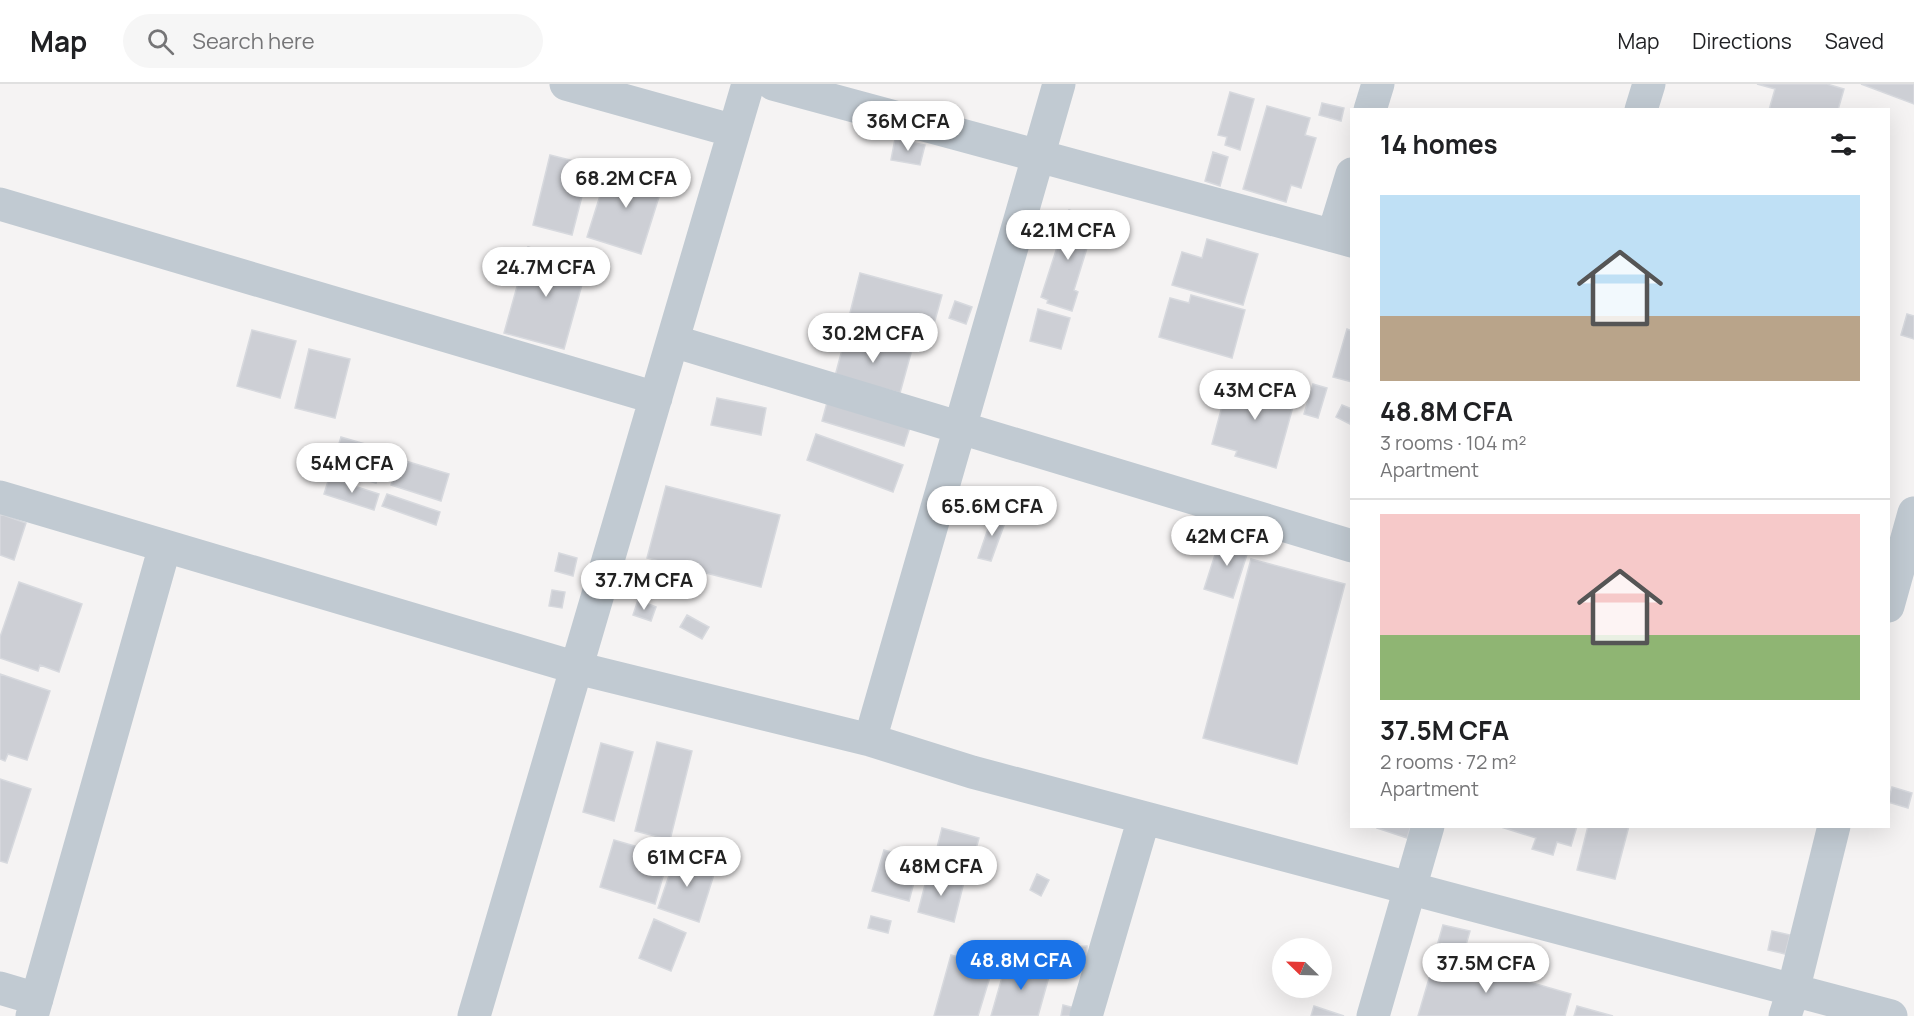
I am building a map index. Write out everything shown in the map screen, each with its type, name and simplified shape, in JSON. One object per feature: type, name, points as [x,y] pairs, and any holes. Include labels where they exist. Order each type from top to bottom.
[{"type":"street","points":[[566,84],[734,131]]},
{"type":"street","points":[[474,1016],[748,84]]},
{"type":"street","points":[[773,84],[1342,239],[1350,187]]},
{"type":"street","points":[[870,740],[1059,84]]},
{"type":"street","points":[[1371,108],[1378,84]]},
{"type":"street","points":[[1642,108],[1648,84]]},
{"type":"street","points":[[0,204],[656,398]]},
{"type":"street","points":[[673,341],[1350,545]]},
{"type":"street","points":[[0,497],[577,668],[870,740],[972,772],[1410,889],[1789,1003],[1891,1016]]},
{"type":"street","points":[[1890,599],[1914,513]]},
{"type":"street","points":[[0,988],[34,1007],[165,546]]},
{"type":"street","points":[[1086,1016],[1144,818]]},
{"type":"street","points":[[1373,1016],[1427,828]]},
{"type":"street","points":[[1789,1003],[1833,828]]},
{"type":"building","points":[[1757,84],[1827,84],[1844,89],[1839,108],[1770,108],[1775,89]]},
{"type":"building","points":[[1861,84],[1914,84],[1914,104]]},
{"type":"building","points":[[1230,92],[1254,99],[1240,150],[1225,145],[1227,137],[1218,135]]},
{"type":"building","points":[[1322,103],[1344,108],[1341,121],[1319,115]]},
{"type":"building","points":[[1267,106],[1310,118],[1305,135],[1316,138],[1301,188],[1291,185],[1286,202],[1243,189]]},
{"type":"building","points":[[895,139],[925,145],[920,165],[891,160]]},
{"type":"building","points":[[1213,152],[1228,157],[1220,186],[1205,181]]},
{"type":"building","points":[[550,155],[590,165],[572,235],[533,225]]},
{"type":"building","points":[[610,164],[664,181],[641,254],[587,237]]},
{"type":"building","points":[[1069,210],[1096,219],[1074,290],[1078,292],[1072,311],[1047,303],[1048,300],[1041,297]]},
{"type":"building","points":[[1207,239],[1258,254],[1243,305],[1172,285],[1182,252],[1202,258]]},
{"type":"building","points":[[528,247],[588,263],[564,349],[504,333]]},
{"type":"building","points":[[860,273],[942,295],[929,342],[848,321]]},
{"type":"building","points":[[1191,295],[1245,310],[1232,358],[1159,337],[1170,298],[1189,303]]},
{"type":"building","points":[[955,301],[972,307],[966,324],[949,318]]},
{"type":"building","points":[[1038,309],[1070,318],[1061,349],[1030,341]]},
{"type":"building","points":[[1907,314],[1914,316],[1914,339],[1901,335]]},
{"type":"building","points":[[1347,329],[1350,330],[1350,381],[1333,377]]},
{"type":"building","points":[[252,330],[296,341],[280,398],[237,386]]},
{"type":"building","points":[[846,335],[911,353],[900,393],[835,376]]},
{"type":"building","points":[[309,349],[350,359],[335,418],[295,408]]},
{"type":"building","points":[[1236,374],[1291,389],[1288,401],[1294,403],[1276,468],[1235,456],[1237,451],[1212,444],[1222,406],[1227,407]]},
{"type":"building","points":[[1313,384],[1327,388],[1318,418],[1304,414]]},
{"type":"building","points":[[717,398],[766,408],[761,435],[711,425]]},
{"type":"building","points":[[828,399],[911,424],[904,446],[822,421]]},
{"type":"building","points":[[1342,405],[1350,408],[1350,424],[1336,417]]},
{"type":"building","points":[[816,434],[903,465],[893,492],[807,460]]},
{"type":"building","points":[[341,437],[386,450],[376,483],[331,470]]},
{"type":"building","points":[[399,459],[449,474],[441,501],[391,485]]},
{"type":"building","points":[[329,478],[379,494],[374,510],[324,494]]},
{"type":"building","points":[[666,486],[780,515],[761,587],[647,558]]},
{"type":"building","points":[[387,494],[440,512],[436,525],[382,506]]},
{"type":"building","points":[[0,514],[26,523],[14,560],[0,555]]},
{"type":"building","points":[[993,514],[1007,517],[991,561],[978,558]]},
{"type":"building","points":[[1221,536],[1250,545],[1233,598],[1204,589]]},
{"type":"building","points":[[559,553],[577,558],[573,576],[555,571]]},
{"type":"building","points":[[1251,559],[1345,584],[1297,764],[1203,738]]},
{"type":"building","points":[[19,582],[82,604],[59,672],[40,665],[38,671],[0,658],[0,637]]},
{"type":"building","points":[[552,590],[565,592],[562,608],[549,606]]},
{"type":"building","points":[[638,600],[656,607],[651,621],[633,615]]},
{"type":"building","points":[[687,615],[709,627],[702,639],[680,627]]},
{"type":"building","points":[[0,674],[50,691],[27,760],[8,754],[5,761],[0,759]]},
{"type":"building","points":[[657,742],[692,751],[670,840],[635,831]]},
{"type":"building","points":[[601,743],[633,752],[614,821],[583,812]]},
{"type":"building","points":[[0,779],[31,789],[7,863],[0,861]]},
{"type":"building","points":[[1892,787],[1912,793],[1908,808],[1890,803]]},
{"type":"building","points":[[942,828],[979,838],[969,874],[933,864]]},
{"type":"building","points":[[1377,828],[1410,828],[1407,838]]},
{"type":"building","points":[[1504,828],[1576,828],[1571,846],[1557,842],[1553,855],[1532,849],[1536,838]]},
{"type":"building","points":[[1588,828],[1628,828],[1615,879],[1577,870]]},
{"type":"building","points":[[614,840],[669,856],[655,904],[600,887]]},
{"type":"building","points":[[884,850],[920,860],[909,901],[872,891]]},
{"type":"building","points":[[676,855],[716,868],[699,922],[658,908]]},
{"type":"building","points":[[928,873],[964,882],[954,922],[918,912]]},
{"type":"building","points":[[1037,874],[1049,880],[1041,896],[1030,890]]},
{"type":"building","points":[[871,916],[891,921],[888,933],[868,928]]},
{"type":"building","points":[[654,919],[686,933],[671,971],[639,958]]},
{"type":"building","points":[[1443,925],[1470,931],[1464,952],[1437,946]]},
{"type":"building","points":[[1772,931],[1790,935],[1785,954],[1768,950]]},
{"type":"building","points":[[1012,943],[1028,951],[1022,961],[1007,954]]},
{"type":"building","points":[[1087,946],[1087,969],[1069,970],[1068,947]]},
{"type":"building","points":[[951,955],[993,967],[978,1016],[934,1016]]},
{"type":"building","points":[[1436,955],[1571,994],[1565,1016],[1418,1016]]},
{"type":"building","points":[[1007,960],[1050,973],[1038,1016],[991,1016]]},
{"type":"building","points":[[1063,1005],[1079,1009],[1077,1016],[1061,1016]]},
{"type":"building","points":[[1314,1006],[1344,1016],[1311,1016]]},
{"type":"building","points":[[1577,1006],[1613,1016],[1574,1016]]}]
